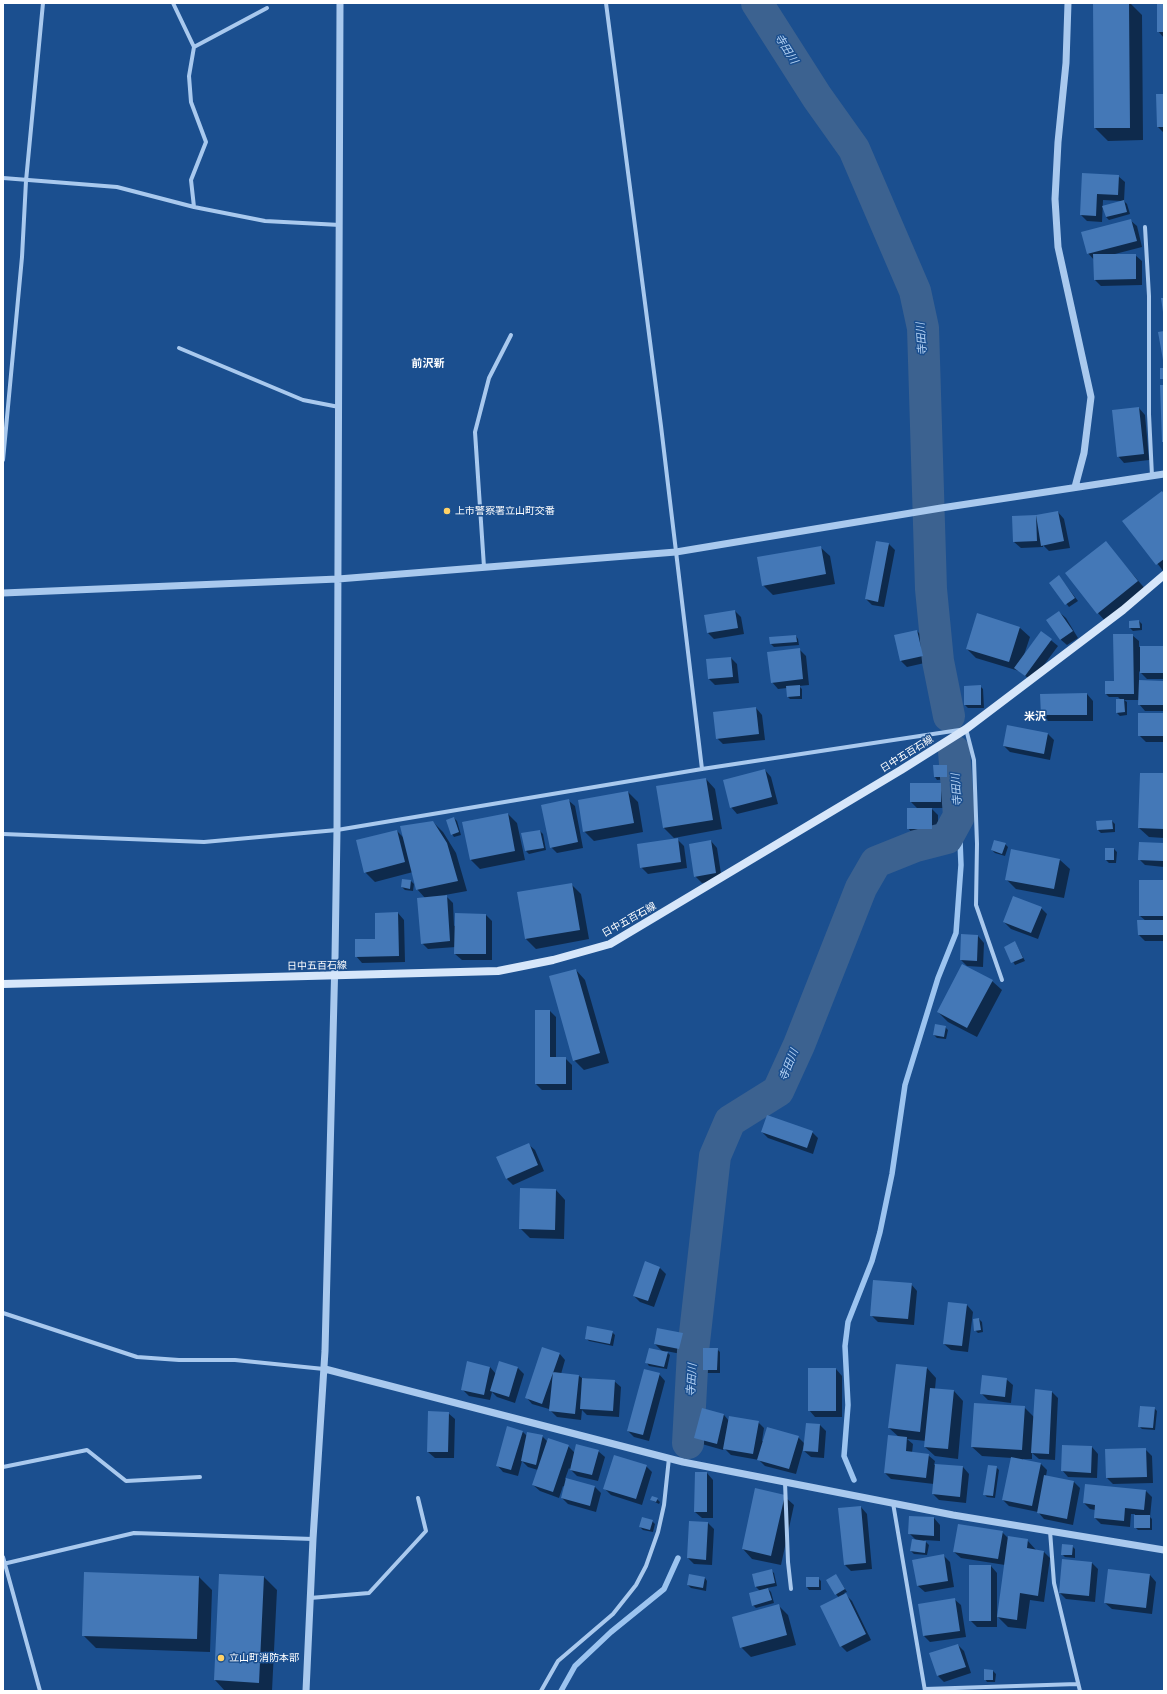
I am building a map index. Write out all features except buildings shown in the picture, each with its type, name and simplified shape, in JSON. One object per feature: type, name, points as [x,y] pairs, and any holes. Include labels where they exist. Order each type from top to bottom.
[{"type":"main road","name":"日中五百石線","points":[[3,984],[498,971],[553,960],[610,944],[887,778],[966,728],[1123,610],[1164,575]]},
{"type":"street","points":[[3,460],[22,257],[26,180],[43,3]]},
{"type":"street","points":[[173,3],[194,47],[189,76],[191,102],[206,142],[192,180],[194,207]]},
{"type":"street","points":[[306,1691],[313,1539],[324,1369],[337,830],[340,3]]},
{"type":"street","points":[[606,3],[702,769]]},
{"type":"street","points":[[1068,3],[1066,63],[1058,142],[1055,199],[1058,247],[1092,397],[1084,453],[1075,487]]},
{"type":"street","points":[[194,47],[267,8]]},
{"type":"street","points":[[3,178],[117,187],[194,207],[265,221],[340,225]]},
{"type":"street","points":[[1145,227],[1149,296],[1149,414],[1152,476]]},
{"type":"street","points":[[484,567],[475,432],[489,378],[511,335]]},
{"type":"street","points":[[179,348],[302,400],[339,407]]},
{"type":"street","points":[[3,593],[338,578],[676,552],[941,508],[1164,474]]},
{"type":"street","points":[[3,834],[204,842],[337,830],[702,769],[966,728],[974,760],[977,844],[976,905],[1002,980]]},
{"type":"street","points":[[3,1313],[137,1357],[179,1360],[235,1360],[324,1369],[669,1458],[893,1503],[1164,1550]]},
{"type":"street","points":[[3,1467],[87,1450],[126,1481],[200,1477]]},
{"type":"street","points":[[541,1691],[558,1662],[613,1614],[636,1585],[643,1572],[658,1532],[664,1505],[669,1458]]},
{"type":"street","points":[[785,1482],[788,1562],[791,1589]]},
{"type":"street","points":[[310,1598],[369,1593],[426,1531],[418,1498]]},
{"type":"street","points":[[893,1503],[925,1690],[1077,1684]]},
{"type":"street","points":[[1050,1531],[1054,1583],[1077,1684],[1080,1691]]},
{"type":"street","points":[[4,1564],[134,1533],[313,1539]]},
{"type":"street","points":[[3,1557],[40,1691]]},
{"type":"waterway","name":"寺田川","points":[[757,3],[817,97],[854,149],[915,291],[923,328],[931,589],[938,661],[949,716]]},
{"type":"waterway","name":"寺田川","points":[[688,1443],[693,1351],[715,1156],[730,1121],[778,1091],[799,1045],[861,888],[876,862],[916,846],[947,838],[959,816],[954,751]]},
{"type":"waterway","points":[[854,1480],[844,1456],[848,1405],[845,1346],[848,1322],[872,1261],[880,1232],[892,1174],[905,1085],[938,978],[956,933],[961,865],[959,816]]},
{"type":"waterway","points":[[561,1691],[575,1666],[611,1632],[664,1589],[678,1558]]},
{"type":"place","name":"上市警察署立山町交番","points":[[447,511]]},
{"type":"place","name":"立山町消防本部","points":[[221,1658]]},
{"type":"district","name":"前沢新","points":[[428,364]]},
{"type":"district","name":"米沢","points":[[1035,717]]}]
